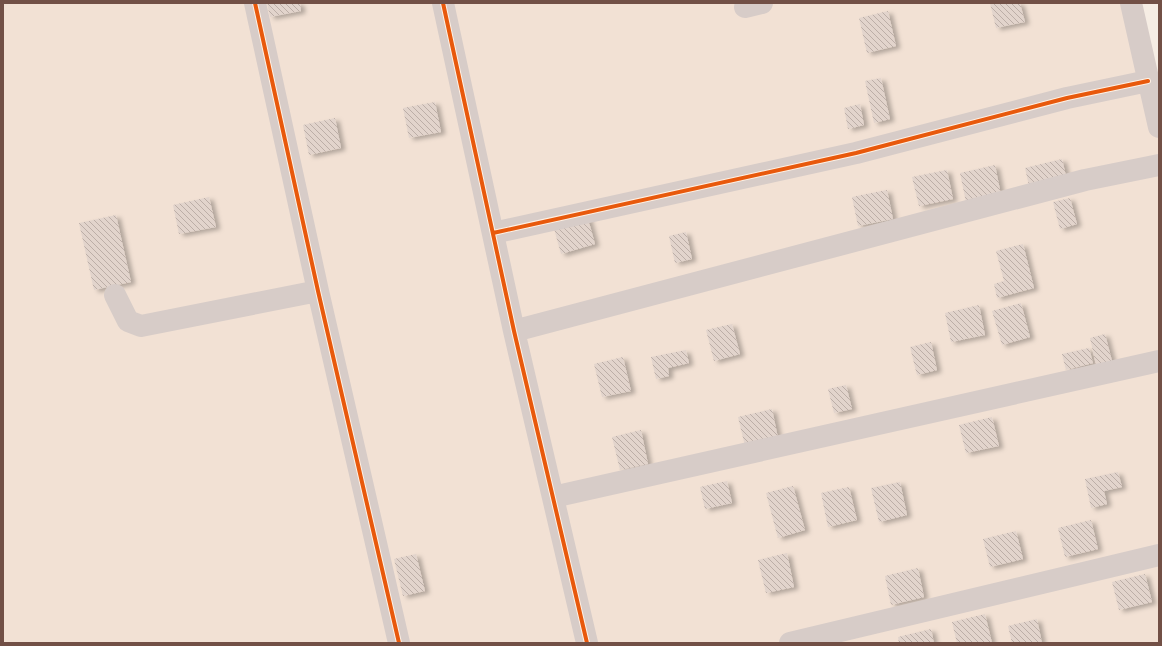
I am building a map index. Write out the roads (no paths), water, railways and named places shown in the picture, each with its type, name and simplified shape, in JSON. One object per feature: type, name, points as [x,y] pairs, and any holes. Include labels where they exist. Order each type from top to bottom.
[{"type":"street","points":[[255,3],[318,291],[398,643]]},
{"type":"street","points":[[443,3],[514,331],[587,643]]},
{"type":"street","points":[[1130,3],[1159,127]]},
{"type":"street","points":[[492,233],[856,153],[1066,98],[1148,81]]},
{"type":"street","points":[[514,331],[1085,180],[1159,165]]},
{"type":"street","points":[[116,295],[128,321],[141,326],[318,291]]},
{"type":"street","points":[[554,497],[1159,361]]},
{"type":"street","points":[[790,643],[1159,555]]}]
